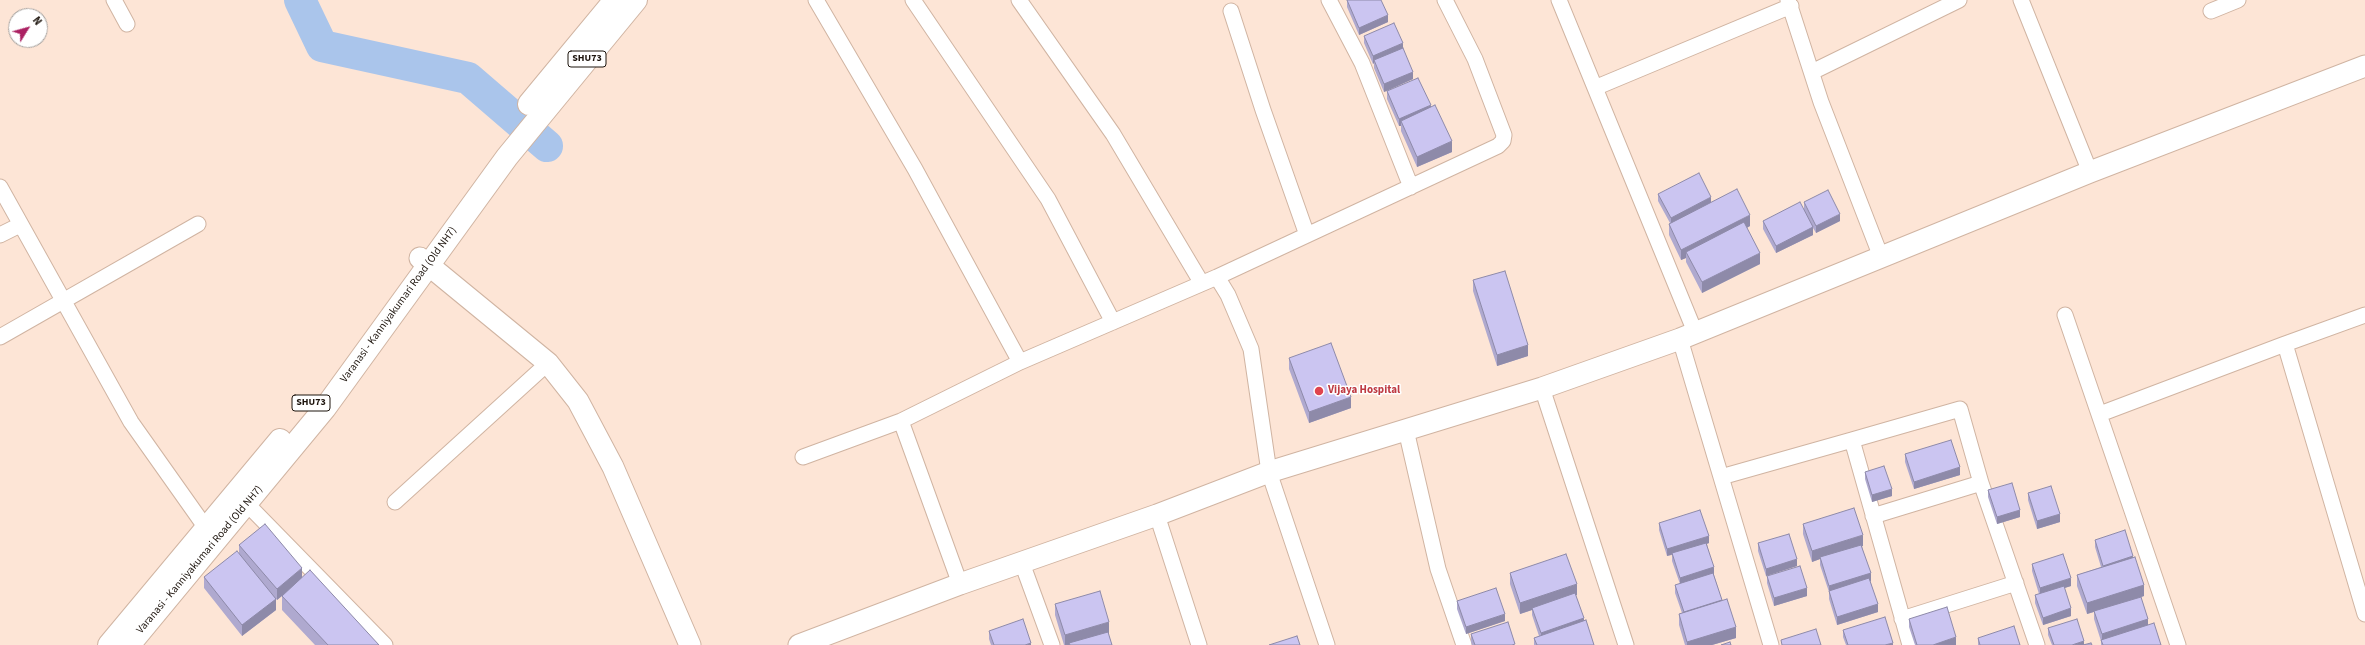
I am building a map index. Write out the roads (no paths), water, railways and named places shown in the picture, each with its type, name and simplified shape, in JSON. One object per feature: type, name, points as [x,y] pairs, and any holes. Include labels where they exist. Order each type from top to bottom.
[{"type":"main road","name":"Varanasi - Kanniyakumari Road (Old NH7)","points":[[129,645],[325,408],[424,261],[502,152],[615,0]]},
{"type":"main road","name":"Varanasi - Kanniyakumari Road (Old NH7)","points":[[531,113],[636,0]]},
{"type":"main road","name":"Varanasi - Kanniyakumari Road (Old NH7)","points":[[109,645],[313,400],[424,261]]},
{"type":"street","points":[[114,0],[127,24]]},
{"type":"street","points":[[816,0],[915,169],[1020,362]]},
{"type":"street","points":[[913,0],[1048,199],[1113,322]]},
{"type":"street","points":[[1019,0],[1113,134],[1201,282]]},
{"type":"street","points":[[1329,0],[1362,63],[1411,187]]},
{"type":"street","points":[[803,458],[901,421],[1020,362],[1201,282],[1217,277],[1498,146],[1503,141],[1504,136],[1475,58],[1445,0]]},
{"type":"street","points":[[1559,0],[1597,87],[1687,336],[1721,477],[1771,645]]},
{"type":"street","points":[[1812,72],[1959,0]]},
{"type":"street","points":[[2021,0],[2090,172]]},
{"type":"street","points":[[2211,11],[2238,0]]},
{"type":"street","points":[[1597,87],[1789,3],[1832,131],[1881,257]]},
{"type":"street","points":[[1231,10],[1263,110],[1307,235]]},
{"type":"street","points":[[800,645],[960,584],[1158,515],[1268,472],[1542,388],[1687,336],[2090,172],[2365,66]]},
{"type":"street","points":[[0,188],[131,422],[206,528]]},
{"type":"street","points":[[0,337],[198,224]]},
{"type":"street","points":[[0,235],[20,225]]},
{"type":"street","points":[[424,261],[548,363],[578,401],[613,467],[690,645]]},
{"type":"street","points":[[1217,277],[1228,296],[1251,349],[1268,472],[1327,645]]},
{"type":"street","points":[[2065,315],[2178,645]]},
{"type":"street","points":[[2100,414],[2365,315]]},
{"type":"street","points":[[2285,344],[2365,614]]},
{"type":"street","points":[[395,502],[548,363]]},
{"type":"street","points":[[1542,388],[1626,645]]},
{"type":"street","points":[[1721,477],[1960,409],[1981,483],[2037,645]]},
{"type":"street","points":[[901,421],[960,584]]},
{"type":"street","points":[[1406,430],[1438,569],[1464,645]]},
{"type":"street","points":[[1852,440],[1910,645]]},
{"type":"street","points":[[1873,516],[1981,483]]},
{"type":"street","points":[[247,504],[385,645]]},
{"type":"street","points":[[1158,515],[1199,645]]},
{"type":"street","points":[[1022,563],[1052,645]]},
{"type":"street","points":[[1902,618],[2016,583]]},
{"type":"waterway","points":[[300,0],[322,46],[468,78],[547,146]]},
{"type":"place","name":"Vijaya Hospital","points":[[1319,391]]}]
